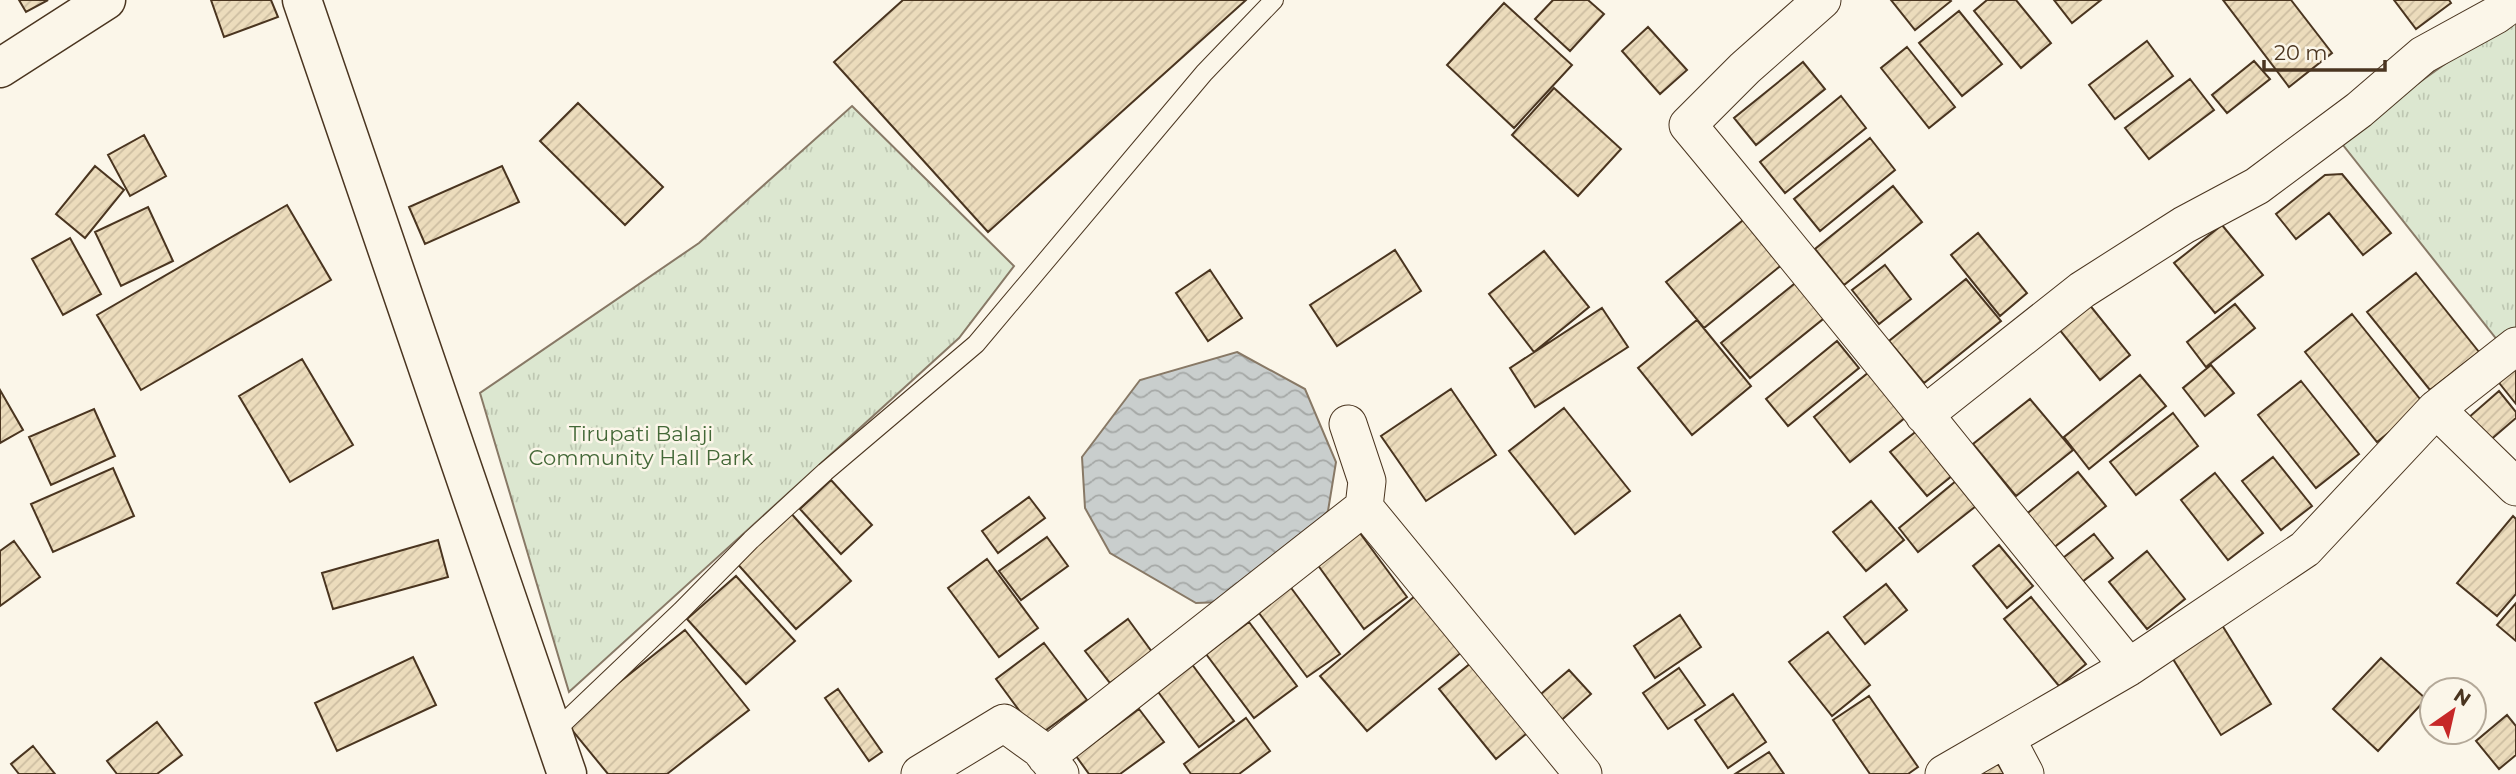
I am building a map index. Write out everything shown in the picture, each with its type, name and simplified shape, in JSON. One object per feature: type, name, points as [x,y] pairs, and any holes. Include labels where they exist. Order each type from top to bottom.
[{"type":"main road","points":[[0,68],[106,0]]},
{"type":"main road","points":[[302,0],[567,774]]},
{"type":"street","points":[[1822,0],[1745,68],[1688,125],[1807,267],[2129,667]]},
{"type":"street","points":[[1924,415],[2082,290],[2184,225],[2257,186],[2358,110],[2423,55],[2496,15],[2516,0]]},
{"type":"street","points":[[1944,774],[2129,667],[2305,549],[2436,409],[2516,346]]},
{"type":"street","points":[[2436,409],[2516,487]]},
{"type":"street","points":[[920,774],[1004,723],[1040,749],[1053,766],[1364,507],[1367,481],[1348,424]]},
{"type":"street","points":[[1364,507],[1583,774]]},
{"type":"street","points":[[2006,738],[2025,774]]},
{"type":"lane","points":[[553,733],[760,531],[976,344],[1204,73],[1274,0]]},
{"type":"green space","points":[[2516,13],[2516,335],[2502,346],[2339,140]]},
{"type":"green space","name":"Tirupati Balaji Community Hall Park","points":[[852,106],[1014,266],[959,338],[569,692],[480,393],[699,243]]},
{"type":"water","points":[[1237,352],[1305,389],[1336,462],[1328,511],[1249,601],[1196,603],[1110,553],[1085,508],[1082,457],[1140,380]]},
{"type":"building","points":[[19,0],[48,0],[26,12]]},
{"type":"building","points":[[211,0],[271,0],[278,17],[224,37]]},
{"type":"building","points":[[903,0],[1246,0],[988,232],[834,62]]},
{"type":"building","points":[[1553,0],[1588,0],[1604,14],[1570,51],[1535,19]]},
{"type":"building","points":[[1891,0],[1950,0],[1951,1],[1915,30]]},
{"type":"building","points":[[1987,0],[2016,0],[2051,43],[2021,68],[1974,11]]},
{"type":"building","points":[[2054,0],[2101,0],[2072,23]]},
{"type":"building","points":[[2223,0],[2291,0],[2332,53],[2289,87]]},
{"type":"building","points":[[2394,0],[2449,0],[2451,3],[2416,29]]},
{"type":"building","points":[[1504,3],[1572,65],[1514,128],[1447,65]]},
{"type":"building","points":[[1959,11],[2002,64],[1962,96],[1919,43]]},
{"type":"building","points":[[1648,27],[1687,70],[1660,94],[1622,51]]},
{"type":"building","points":[[2147,41],[2173,76],[2115,119],[2089,85]]},
{"type":"building","points":[[1907,47],[1955,107],[1929,128],[1881,68]]},
{"type":"building","points":[[2254,61],[2270,79],[2227,113],[2212,95]]},
{"type":"building","points":[[1803,62],[1825,89],[1756,145],[1734,118]]},
{"type":"building","points":[[2190,79],[2214,110],[2149,159],[2125,128]]},
{"type":"building","points":[[1554,88],[1621,149],[1578,196],[1512,135]]},
{"type":"building","points":[[1841,96],[1866,128],[1785,193],[1760,162]]},
{"type":"building","points":[[578,103],[663,187],[625,225],[540,141]]},
{"type":"building","points":[[144,135],[166,176],[130,196],[108,155]]},
{"type":"building","points":[[1870,138],[1895,170],[1820,231],[1794,199]]},
{"type":"building","points":[[95,166],[124,190],[85,238],[56,214]]},
{"type":"building","points":[[502,166],[519,202],[425,244],[409,207]]},
{"type":"building","points":[[2342,174],[2391,233],[2363,255],[2329,213],[2296,239],[2276,214],[2325,175]]},
{"type":"building","points":[[1893,186],[1922,222],[1844,285],[1815,249]]},
{"type":"building","points":[[287,205],[331,280],[141,390],[97,315]]},
{"type":"building","points":[[148,207],[173,261],[121,286],[95,232]]},
{"type":"building","points":[[1747,217],[1784,263],[1704,328],[1666,282]]},
{"type":"building","points":[[2222,225],[2263,275],[2215,313],[2174,263]]},
{"type":"building","points":[[1978,233],[2027,293],[2000,316],[1951,255]]},
{"type":"building","points":[[70,238],[101,294],[63,315],[32,259]]},
{"type":"building","points":[[1395,250],[1421,291],[1337,346],[1310,305]]},
{"type":"building","points":[[1544,251],[1589,307],[1534,352],[1489,294]]},
{"type":"building","points":[[1885,265],[1911,299],[1879,324],[1852,290]]},
{"type":"building","points":[[1210,270],[1242,318],[1208,341],[1176,293]]},
{"type":"building","points":[[1809,272],[1838,307],[1750,378],[1721,343]]},
{"type":"building","points":[[2416,273],[2479,352],[2430,390],[2367,312]]},
{"type":"building","points":[[1966,279],[2001,321],[1924,383],[1889,341]]},
{"type":"building","points":[[2080,293],[2130,355],[2100,380],[2050,318]]},
{"type":"building","points":[[2235,304],[2255,328],[2206,367],[2187,342]]},
{"type":"building","points":[[1602,308],[1628,347],[1535,407],[1510,368]]},
{"type":"building","points":[[2352,314],[2424,404],[2377,442],[2305,352]]},
{"type":"building","points":[[1697,320],[1751,386],[1692,435],[1638,368]]},
{"type":"building","points":[[1837,341],[1859,368],[1788,426],[1766,399]]},
{"type":"building","points":[[302,359],[353,445],[290,482],[239,396]]},
{"type":"building","points":[[2516,363],[2516,404],[2496,379]]},
{"type":"building","points":[[2211,365],[2234,393],[2205,416],[2183,388]]},
{"type":"building","points":[[1869,372],[1906,417],[1850,462],[1814,417]]},
{"type":"building","points":[[2140,375],[2166,406],[2089,469],[2064,437]]},
{"type":"building","points":[[2301,381],[2359,454],[2316,488],[2258,415]]},
{"type":"building","points":[[1451,389],[1496,455],[1426,501],[1381,436]]},
{"type":"building","points":[[0,390],[23,430],[0,443]]},
{"type":"building","points":[[2499,391],[2516,412],[2516,418],[2488,442],[2468,418]]},
{"type":"building","points":[[2030,399],[2073,450],[2016,496],[1973,444]]},
{"type":"building","points":[[1564,408],[1630,491],[1575,534],[1509,451]]},
{"type":"building","points":[[94,409],[115,456],[51,485],[29,437]]},
{"type":"building","points":[[2173,413],[2198,446],[2136,495],[2110,462]]},
{"type":"building","points":[[1918,430],[1953,475],[1927,496],[1890,452]]},
{"type":"building","points":[[2273,457],[2312,506],[2281,530],[2242,481]]},
{"type":"building","points":[[113,468],[134,516],[53,552],[31,504]]},
{"type":"building","points":[[2078,472],[2106,506],[2052,549],[2024,516]]},
{"type":"building","points":[[2215,473],[2263,533],[2228,560],[2181,500]]},
{"type":"building","points":[[831,480],[872,525],[841,554],[800,509]]},
{"type":"building","points":[[1956,481],[1976,506],[1918,552],[1899,528]]},
{"type":"building","points":[[1029,497],[1045,518],[998,553],[982,531]]},
{"type":"building","points":[[1871,501],[1904,540],[1866,571],[1833,532]]},
{"type":"building","points":[[789,511],[851,581],[796,629],[734,560]]},
{"type":"building","points":[[2513,516],[2516,519],[2516,594],[2497,616],[2457,583]]},
{"type":"building","points":[[1354,525],[1407,597],[1364,629],[1312,557]]},
{"type":"building","points":[[2094,534],[2113,558],[2073,589],[2054,565]]},
{"type":"building","points":[[1047,537],[1068,566],[1021,600],[999,571]]},
{"type":"building","points":[[438,540],[448,577],[333,609],[322,573]]},
{"type":"building","points":[[14,541],[40,577],[0,606],[0,551]]},
{"type":"building","points":[[1999,545],[2033,586],[2007,608],[1973,566]]},
{"type":"building","points":[[2147,551],[2185,599],[2147,629],[2109,582]]},
{"type":"building","points":[[987,559],[1038,628],[999,657],[948,588]]},
{"type":"building","points":[[736,576],[795,641],[746,684],[687,619]]},
{"type":"building","points":[[1286,581],[1340,654],[1307,677],[1253,605]]},
{"type":"building","points":[[1886,584],[1907,610],[1865,644],[1844,617]]},
{"type":"building","points":[[1421,591],[1469,646],[1367,731],[1320,676]]},
{"type":"building","points":[[2031,597],[2086,664],[2059,686],[2004,619]]},
{"type":"building","points":[[2516,603],[2516,641],[2497,625]]},
{"type":"building","points":[[1680,615],[1701,647],[1655,678],[1634,646]]},
{"type":"building","points":[[2217,617],[2271,704],[2221,735],[2166,648]]},
{"type":"building","points":[[1128,619],[1152,652],[1110,683],[1085,651]]},
{"type":"building","points":[[1249,622],[1297,686],[1254,718],[1206,654]]},
{"type":"building","points":[[685,630],[749,710],[667,774],[608,774],[567,724]]},
{"type":"building","points":[[1828,632],[1870,685],[1832,716],[1789,662]]},
{"type":"building","points":[[1044,643],[1087,700],[1038,736],[996,679]]},
{"type":"building","points":[[1482,654],[1538,724],[1496,759],[1439,689]]},
{"type":"building","points":[[413,657],[436,705],[337,751],[315,703]]},
{"type":"building","points":[[2381,658],[2418,692],[2418,708],[2378,751],[2333,709]]},
{"type":"building","points":[[1191,663],[1234,721],[1199,747],[1156,689]]},
{"type":"building","points":[[1679,668],[1705,705],[1668,729],[1643,693]]},
{"type":"building","points":[[1569,670],[1591,694],[1557,724],[1535,699]]},
{"type":"building","points":[[838,689],[882,752],[869,761],[825,698]]},
{"type":"building","points":[[1733,694],[1766,742],[1728,768],[1695,720]]},
{"type":"building","points":[[1869,696],[1918,767],[1908,774],[1870,774],[1833,720]]},
{"type":"building","points":[[1139,709],[1164,742],[1120,774],[1089,774],[1076,756]]},
{"type":"building","points":[[2507,715],[2516,726],[2516,755],[2499,769],[2480,746],[2488,746],[2488,731]]},
{"type":"building","points":[[1246,718],[1270,751],[1239,774],[1191,774],[1184,764]]},
{"type":"building","points":[[157,722],[182,755],[157,774],[117,774],[107,761]]},
{"type":"building","points":[[33,746],[55,774],[19,774],[11,764]]},
{"type":"building","points":[[1769,752],[1784,774],[1735,774]]},
{"type":"building","points":[[1995,759],[2004,774],[1970,774]]}]
